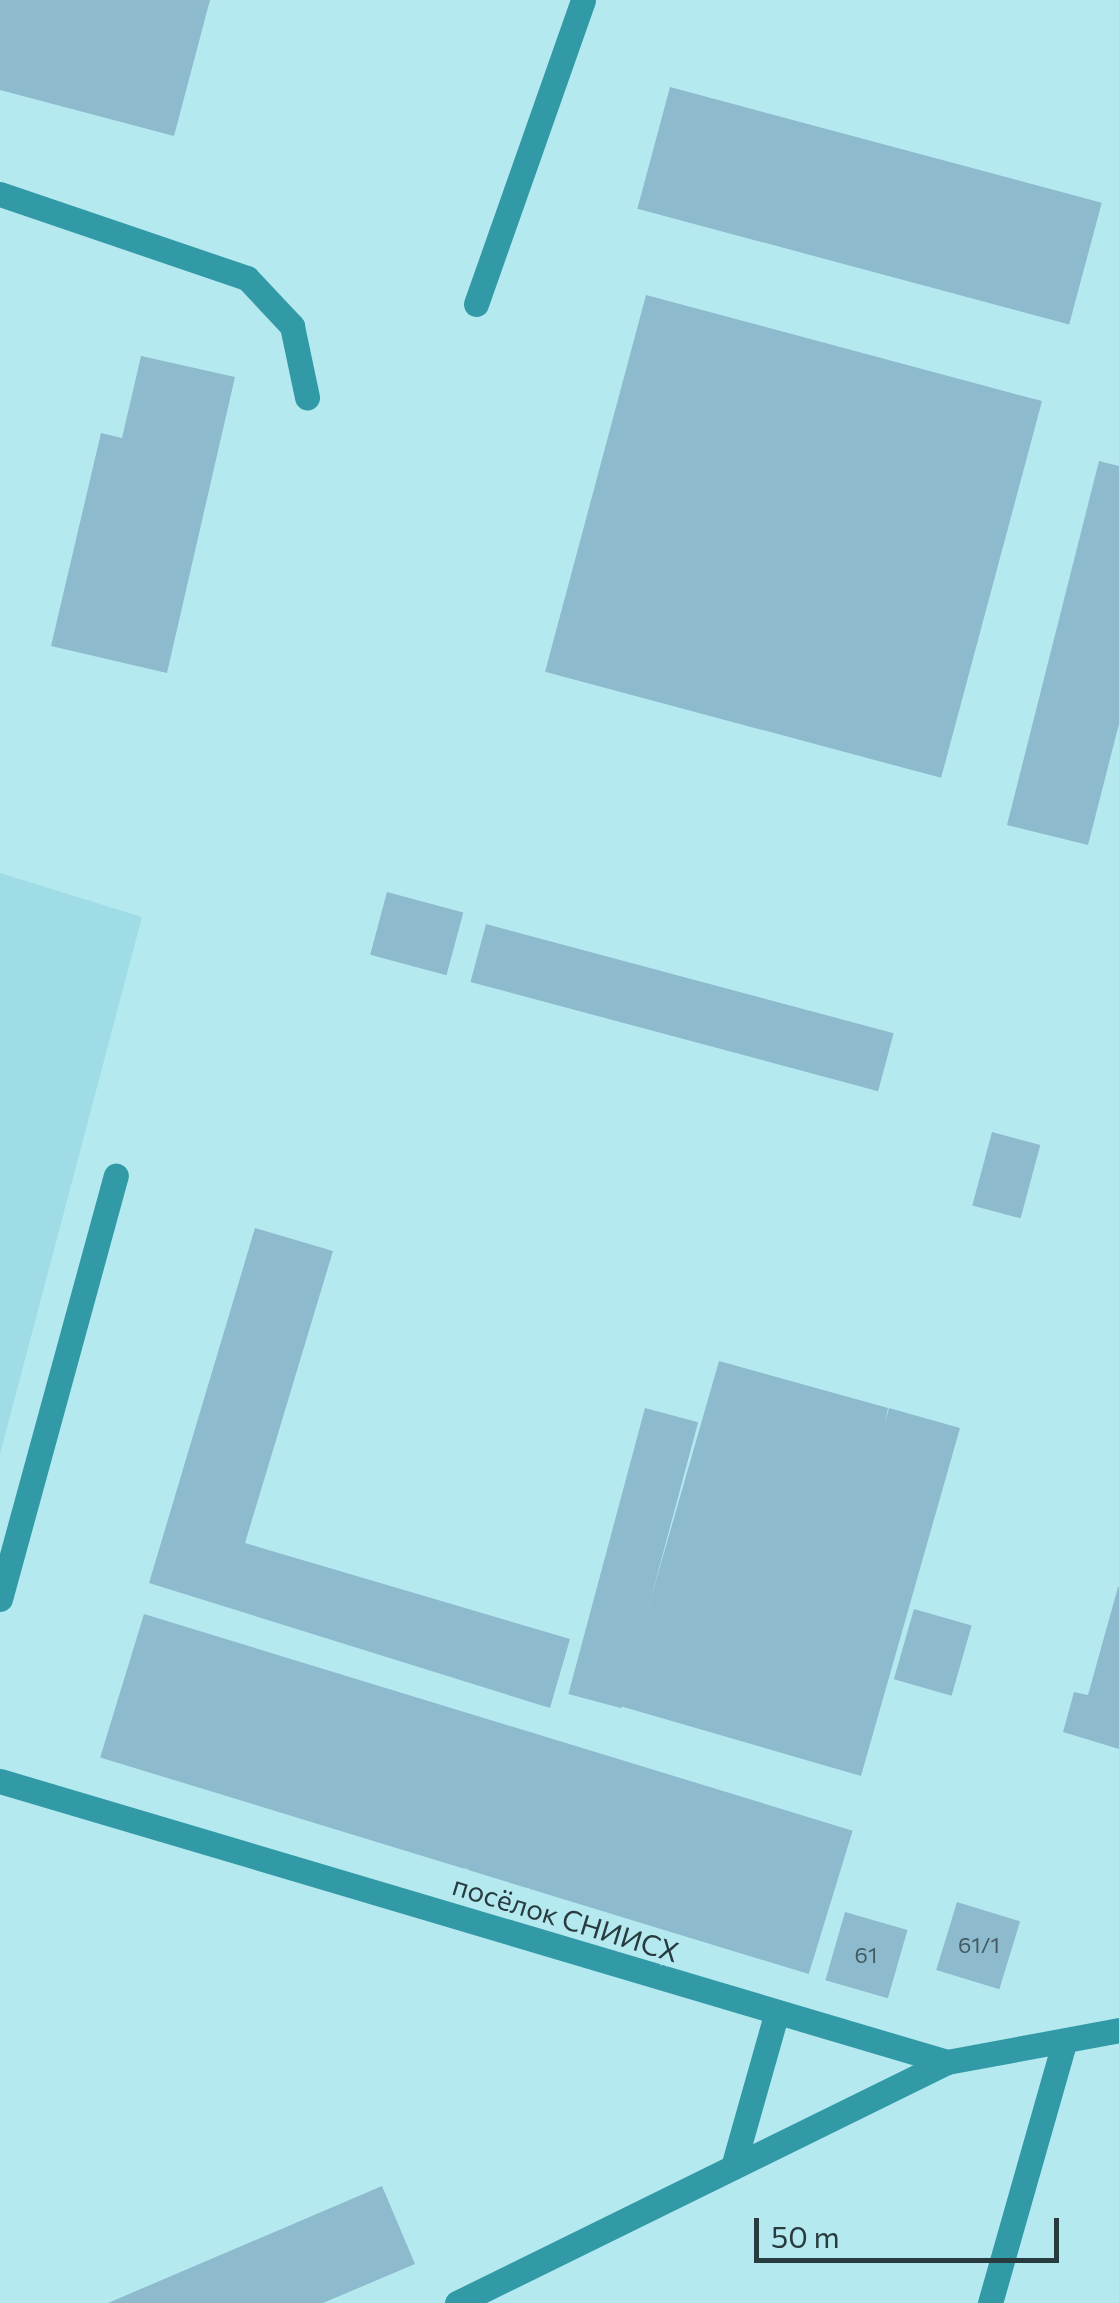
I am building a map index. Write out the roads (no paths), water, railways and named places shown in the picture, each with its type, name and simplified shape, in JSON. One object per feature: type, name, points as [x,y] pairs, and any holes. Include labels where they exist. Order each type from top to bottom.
[{"type":"street","points":[[476,304],[584,0]]},
{"type":"street","points":[[0,194],[247,278],[292,326],[307,397]]},
{"type":"street","points":[[0,1599],[116,1176]]},
{"type":"street","name":"посёлок СНИИСХ","points":[[0,1781],[947,2062],[1063,2047],[1119,2030]]},
{"type":"street","points":[[733,2167],[777,2012]]},
{"type":"street","points":[[990,2303],[1063,2047]]},
{"type":"street","points":[[457,2303],[947,2062]]}]
